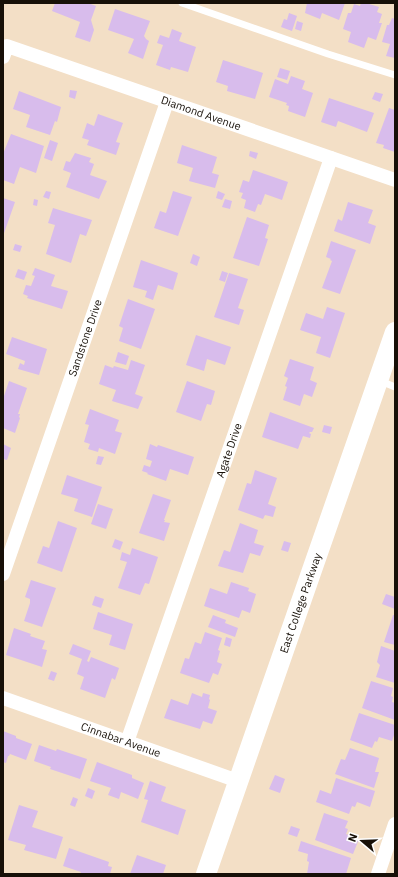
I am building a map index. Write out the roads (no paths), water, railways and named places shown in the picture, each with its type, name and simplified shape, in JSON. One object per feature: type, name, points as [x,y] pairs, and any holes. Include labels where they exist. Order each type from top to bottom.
[{"type":"main road","name":"East College Parkway","points":[[206,874],[238,781],[387,383],[395,332]]},
{"type":"street","name":"Diamond Avenue","points":[[5,52],[167,102],[395,180]]},
{"type":"street","name":"Sandstone Drive","points":[[3,574],[167,102]]},
{"type":"street","name":"Agate Drive","points":[[127,742],[331,158]]},
{"type":"street","name":"Cinnabar Avenue","points":[[3,698],[238,781]]},
{"type":"street","points":[[378,874],[395,824]]},
{"type":"lane","points":[[182,3],[328,54],[395,75]]}]
